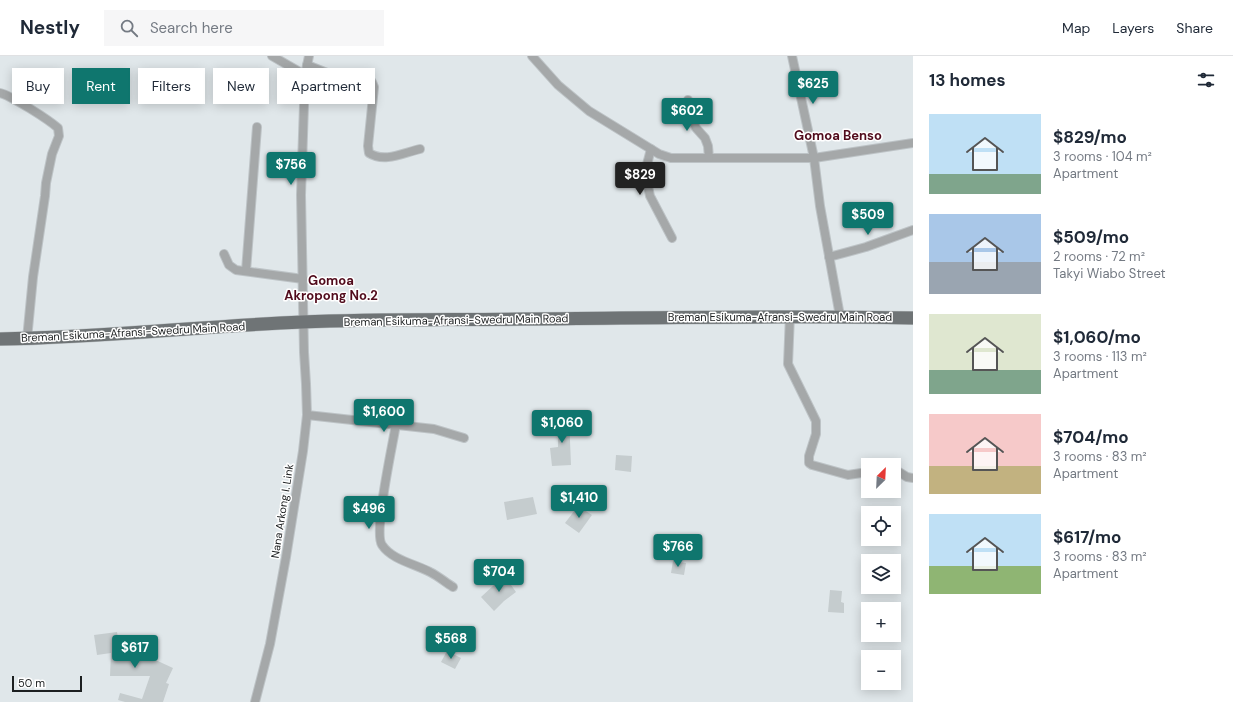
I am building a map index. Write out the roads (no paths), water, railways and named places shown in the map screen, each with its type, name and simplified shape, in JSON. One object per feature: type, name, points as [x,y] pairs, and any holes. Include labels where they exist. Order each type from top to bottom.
[{"type":"main road","name":"Breman Esikuma-Afransi-Swedru Main Road","points":[[0,339],[27,339],[303,322],[425,319],[790,316],[913,318]]},
{"type":"street","points":[[272,56],[293,68]]},
{"type":"street","name":"Nana Arkong I. Link","points":[[306,68],[309,56]]},
{"type":"street","points":[[532,56],[558,85],[589,111],[659,154],[671,158],[814,158],[913,143]]},
{"type":"street","points":[[792,56],[814,158],[820,206],[840,316]]},
{"type":"street","points":[[307,65],[332,75],[372,82],[374,88],[368,146],[369,152],[374,156],[388,158],[420,149]]},
{"type":"street","points":[[0,94],[4,94],[52,122],[58,128],[59,136],[52,154],[46,183],[46,196],[33,277],[27,339]]},
{"type":"street","points":[[688,100],[692,120],[696,128],[705,138],[708,146],[709,158]]},
{"type":"street","name":"Nana Arkong I. Link","points":[[256,702],[270,644],[286,557],[303,452],[307,414],[303,322],[301,195],[304,104]]},
{"type":"street","points":[[246,271],[257,127]]},
{"type":"street","points":[[651,148],[644,172],[650,196],[672,238]]},
{"type":"street","points":[[829,257],[866,247],[913,230]]},
{"type":"street","points":[[224,254],[229,265],[236,270],[303,279]]},
{"type":"street","points":[[790,316],[788,364],[816,421],[816,434],[809,456],[809,462],[812,465],[848,475],[861,473]]},
{"type":"street","points":[[307,414],[434,429],[464,438]]},
{"type":"street","points":[[396,424],[385,484],[379,530],[382,544],[393,555],[430,572],[453,587]]},
{"type":"street","points":[[901,473],[907,477],[913,478]]},
{"type":"district","name":"Gomoa Benso","points":[[838,135]]},
{"type":"district","name":"Gomoa Akropong No.2","points":[[331,288]]}]
